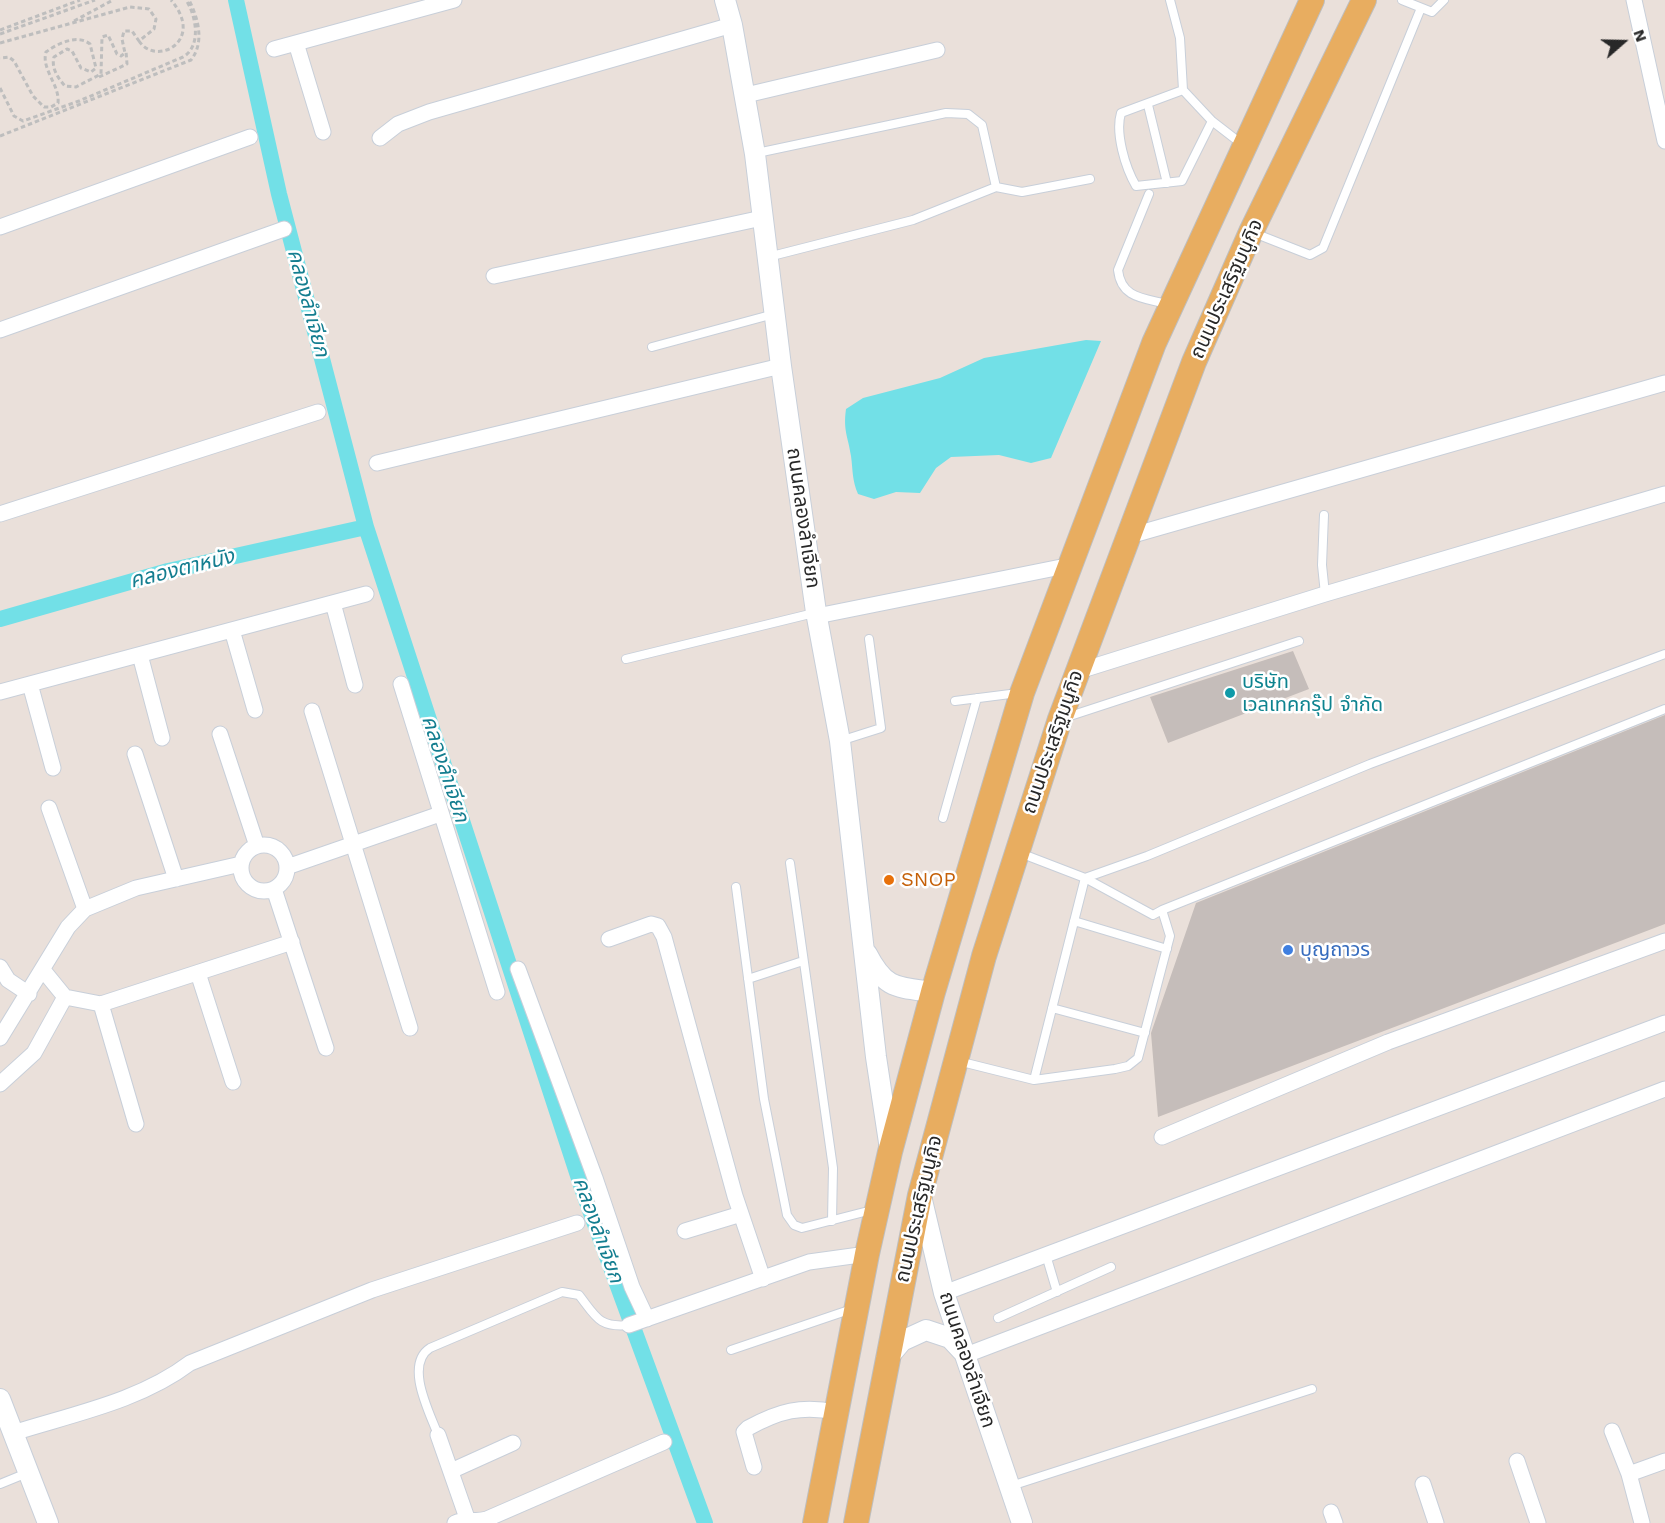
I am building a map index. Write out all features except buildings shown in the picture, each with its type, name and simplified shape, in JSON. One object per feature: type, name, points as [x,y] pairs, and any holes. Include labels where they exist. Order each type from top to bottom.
[{"type":"main road","name":"ถนนประเสริฐมนูกิจ","points":[[815,1523],[867,1254],[890,1152],[933,992],[1022,693],[1154,343],[1312,0]]},
{"type":"main road","name":"ถนนประเสริฐมนูกิจ","points":[[856,1523],[920,1195],[955,1060],[1016,851],[1059,719],[1194,362],[1251,232],[1364,0]]},
{"type":"street","points":[[274,49],[454,0]]},
{"type":"street","name":"ถนนคลองลำเจียก","points":[[725,0],[746,95],[755,154],[781,366],[817,614],[840,741],[863,947],[877,974],[891,987],[933,992]]},
{"type":"street","points":[[1634,0],[1665,141]]},
{"type":"street","points":[[380,138],[399,124],[429,112],[732,25]]},
{"type":"street","points":[[296,43],[323,132]]},
{"type":"street","points":[[746,95],[937,50]]},
{"type":"street","points":[[0,227],[250,137]]},
{"type":"street","points":[[494,276],[762,218]]},
{"type":"street","points":[[0,330],[284,229]]},
{"type":"street","points":[[377,463],[781,366]]},
{"type":"street","points":[[1126,537],[1665,383]]},
{"type":"street","points":[[0,514],[318,412]]},
{"type":"street","points":[[1076,672],[1325,594],[1665,494]]},
{"type":"street","points":[[817,614],[1071,566]]},
{"type":"street","points":[[0,692],[366,594]]},
{"type":"street","points":[[333,603],[355,685]]},
{"type":"street","points":[[232,630],[255,710]]},
{"type":"street","points":[[140,655],[162,738]]},
{"type":"street","points":[[30,684],[53,768]]},
{"type":"street","points":[[401,684],[497,992]]},
{"type":"street","points":[[312,711],[410,1028]]},
{"type":"street","points":[[220,734],[257,846]]},
{"type":"street","points":[[135,754],[176,879]]},
{"type":"street","points":[[49,808],[85,909]]},
{"type":"street","points":[[286,867],[440,814]]},
{"type":"street","points":[[257,846],[277,849],[282,854],[286,867],[284,879],[274,889],[268,891],[253,889],[243,879],[241,864],[246,853],[257,846]]},
{"type":"street","points":[[0,1038],[68,927],[85,909],[136,888],[241,864]]},
{"type":"street","points":[[274,889],[326,1048]]},
{"type":"street","points":[[609,939],[651,924],[658,926],[664,937],[741,1214],[764,1280]]},
{"type":"street","points":[[1162,1137],[1388,1042],[1665,941]]},
{"type":"street","points":[[43,970],[65,998],[101,1004],[292,942]]},
{"type":"street","points":[[863,947],[890,1152]]},
{"type":"street","points":[[0,967],[8,980],[29,994]]},
{"type":"street","points":[[518,969],[595,1178],[632,1287],[640,1322],[764,1280],[809,1262],[867,1254]]},
{"type":"street","points":[[198,973],[233,1082]]},
{"type":"street","points":[[0,1084],[34,1053],[65,998]]},
{"type":"street","points":[[101,1004],[136,1124]]},
{"type":"street","points":[[944,1293],[1665,1023]]},
{"type":"street","points":[[886,1360],[902,1341],[926,1330],[950,1338],[966,1355],[1665,1089]]},
{"type":"street","name":"ถนนคลองลำเจียก","points":[[920,1195],[944,1293],[1022,1523]]},
{"type":"street","points":[[685,1231],[741,1214]]},
{"type":"street","points":[[13,1433],[146,1390],[172,1377],[190,1363],[372,1290],[577,1223]]},
{"type":"street","points":[[0,1399],[48,1523]]},
{"type":"street","points":[[754,1467],[744,1438],[744,1432],[748,1428],[794,1409],[813,1407],[836,1412]]},
{"type":"street","points":[[1612,1431],[1629,1473],[1642,1523]]},
{"type":"street","points":[[438,1435],[451,1471],[461,1521],[487,1519],[664,1442]]},
{"type":"street","points":[[451,1471],[513,1443]]},
{"type":"street","points":[[1517,1461],[1538,1523]]},
{"type":"street","points":[[1629,1473],[1665,1461]]},
{"type":"street","points":[[1423,1484],[1436,1523]]},
{"type":"lane","points":[[1170,0],[1180,38],[1183,90],[1212,121],[1246,147]]},
{"type":"lane","points":[[1402,0],[1432,12],[1444,0]]},
{"type":"lane","points":[[1251,232],[1310,255],[1323,248],[1421,8]]},
{"type":"lane","points":[[1183,90],[1148,105],[1121,113],[1118,122],[1122,146],[1136,186],[1182,181],[1189,172],[1192,157],[1212,121]]},
{"type":"lane","points":[[1148,105],[1167,183]]},
{"type":"lane","points":[[755,154],[946,113],[968,114],[982,125],[996,187]]},
{"type":"lane","points":[[767,258],[914,220],[996,187],[1022,192],[1090,179]]},
{"type":"lane","points":[[1149,194],[1118,270],[1120,283],[1131,294],[1171,305]]},
{"type":"lane","points":[[651,347],[774,314]]},
{"type":"lane","points":[[1324,515],[1322,566],[1325,594]]},
{"type":"lane","points":[[626,659],[817,614]]},
{"type":"lane","points":[[840,741],[881,728],[869,639]]},
{"type":"lane","points":[[1059,719],[1299,641]]},
{"type":"lane","points":[[1085,878],[1147,856],[1370,765],[1665,654]]},
{"type":"lane","points":[[955,701],[1022,693]]},
{"type":"lane","points":[[943,818],[977,698]]},
{"type":"lane","points":[[1016,851],[1085,878],[1153,915],[1665,709]]},
{"type":"lane","points":[[790,863],[833,1168],[832,1221]]},
{"type":"lane","points":[[1034,1080],[1085,878]]},
{"type":"lane","points":[[736,887],[764,1099],[784,1206],[794,1225],[802,1228],[877,1209]]},
{"type":"lane","points":[[955,1060],[1034,1080],[1128,1066],[1138,1058],[1170,936],[1162,910]]},
{"type":"lane","points":[[1074,921],[1167,949]]},
{"type":"lane","points":[[748,979],[803,961]]},
{"type":"lane","points":[[1052,1008],[1145,1033]]},
{"type":"lane","points":[[1046,1255],[1057,1292]]},
{"type":"lane","points":[[998,1318],[1112,1267]]},
{"type":"lane","points":[[438,1435],[419,1369],[421,1358],[430,1348],[562,1292],[579,1295],[602,1323],[612,1327],[640,1322]]},
{"type":"lane","points":[[731,1350],[857,1308]]},
{"type":"lane","points":[[1009,1486],[1312,1389]]},
{"type":"lane","points":[[0,1484],[28,1472]]},
{"type":"path","points":[[0,30],[80,0]]},
{"type":"path","points":[[0,34],[95,0]]},
{"type":"path","points":[[73,22],[101,4],[113,0]]},
{"type":"path","points":[[0,58],[9,57],[14,61],[33,96],[44,107],[51,107],[58,103],[58,96],[46,63],[46,52],[63,42],[87,41],[96,63],[91,72],[81,68],[72,51],[67,49],[57,54],[52,63],[65,86],[76,87],[127,64],[122,34],[127,29],[146,49],[156,52],[174,46],[182,39],[184,26],[182,18],[171,0]]},
{"type":"path","points":[[0,88],[14,116],[23,121],[80,101],[188,55],[195,40],[194,21],[187,0]]},
{"type":"path","points":[[0,136],[192,60],[197,53],[200,40],[187,0]]},
{"type":"path","points":[[0,43],[130,7],[144,7],[153,13],[156,25],[139,41]]},
{"type":"path","points":[[98,77],[102,37],[108,35],[119,57],[125,53],[125,49]]},
{"type":"water","points":[[1086,340],[1101,341],[1051,458],[1031,463],[999,455],[951,457],[936,468],[920,493],[896,492],[874,499],[858,494],[845,428],[846,409],[863,398],[940,378],[984,358]]},
{"type":"waterway","name":"คลองลำเจียก","points":[[236,0],[279,194],[366,527],[584,1194],[705,1523]]},
{"type":"waterway","name":"คลองตาหนัง","points":[[0,619],[168,571],[366,527]]},
{"type":"place","name":"บริษัท เวลเทคกรุ๊ป จำกัด","points":[[1230,693]]},
{"type":"place","name":"SNOP","points":[[889,880]]},
{"type":"place","name":"บุญถาวร","points":[[1288,950]]}]
